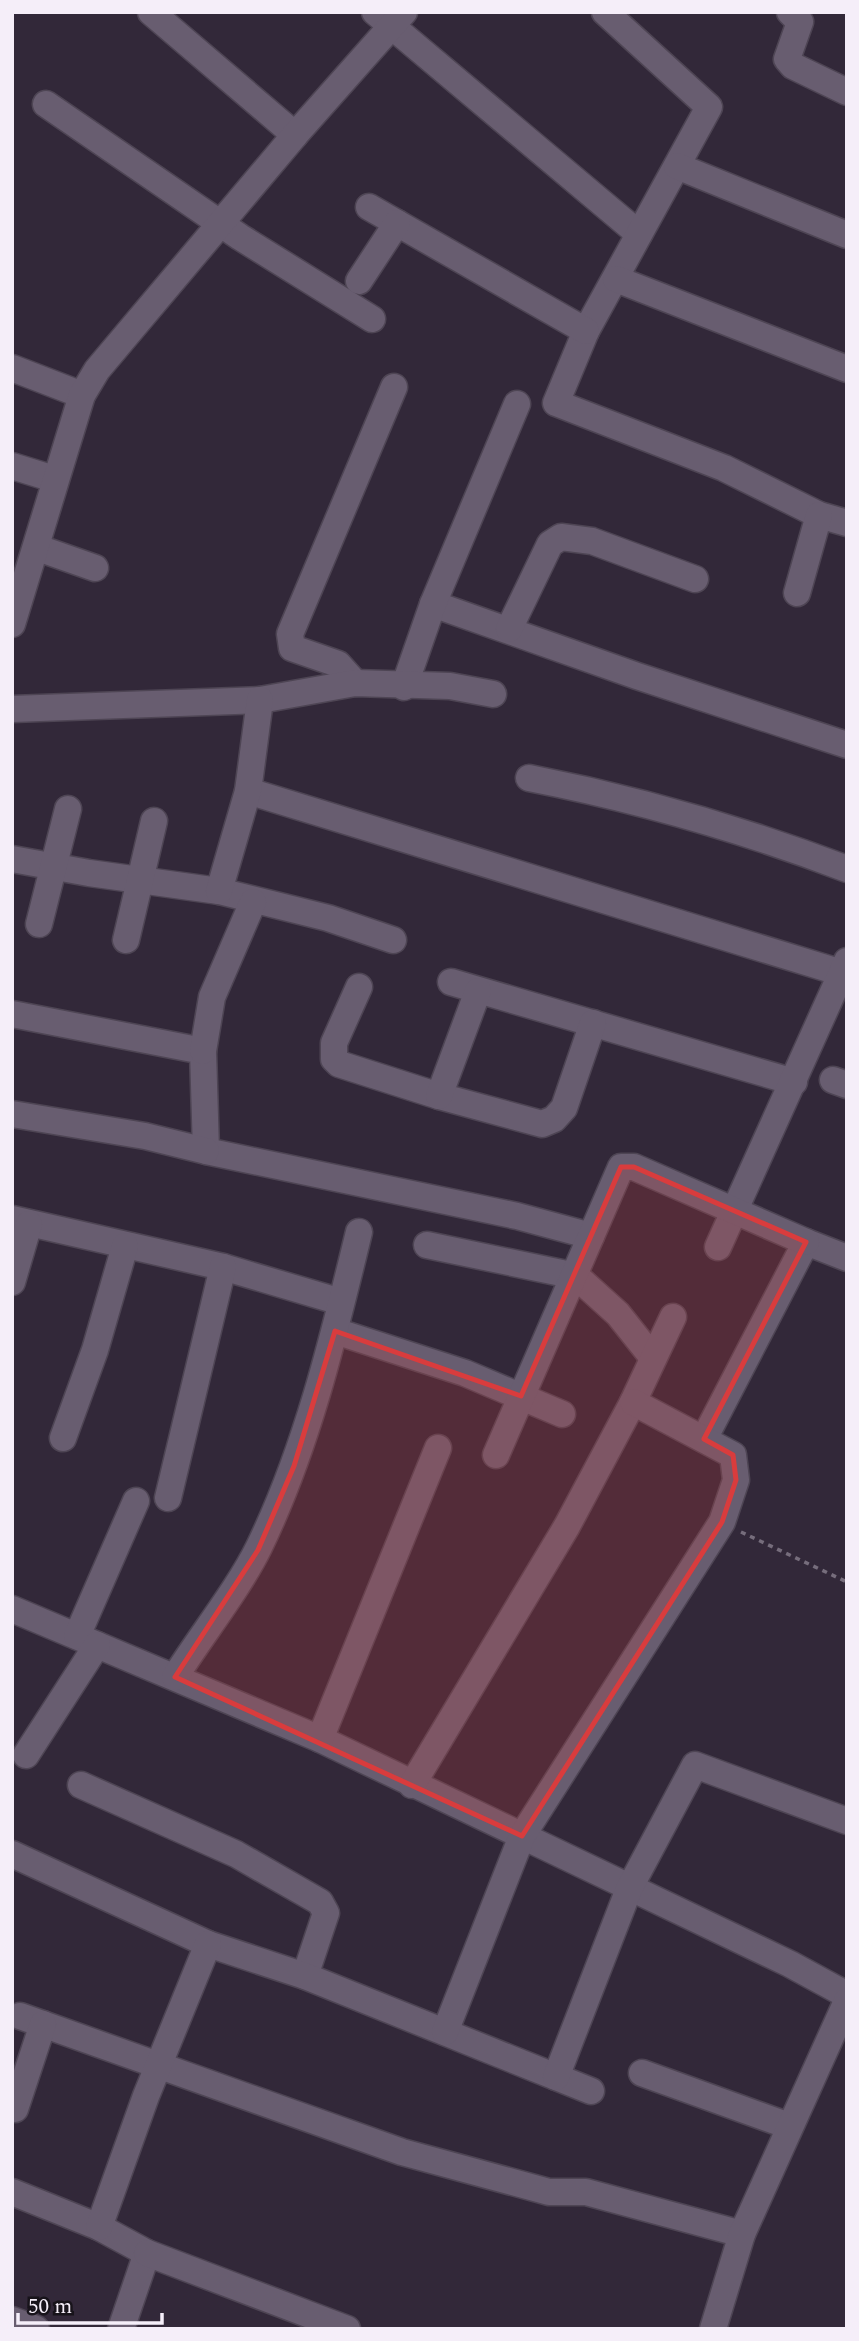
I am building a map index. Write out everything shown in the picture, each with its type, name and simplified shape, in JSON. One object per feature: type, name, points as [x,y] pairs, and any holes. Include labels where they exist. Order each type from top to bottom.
[{"type":"street","points":[[151,12],[295,135]]},
{"type":"street","points":[[605,12],[709,107],[586,331],[556,403],[724,468],[819,515],[847,523]]},
{"type":"street","points":[[799,15],[787,59],[793,66],[847,92]]},
{"type":"street","points":[[12,624],[37,548],[54,479],[82,395],[97,370],[391,17],[639,234]]},
{"type":"street","points":[[46,104],[220,223],[372,319]]},
{"type":"street","points":[[677,166],[847,235]]},
{"type":"street","points":[[369,207],[586,331]]},
{"type":"street","points":[[359,281],[397,223]]},
{"type":"street","points":[[616,279],[847,369]]},
{"type":"street","points":[[12,368],[82,395]]},
{"type":"street","points":[[355,683],[338,664],[292,648],[290,634],[394,387]]},
{"type":"street","points":[[404,687],[433,604],[517,404]]},
{"type":"street","points":[[12,466],[54,479]]},
{"type":"street","points":[[797,593],[819,515]]},
{"type":"street","points":[[509,629],[550,544],[561,537],[592,541],[695,579]]},
{"type":"street","points":[[37,548],[95,568]]},
{"type":"street","points":[[433,604],[637,676],[847,745]]},
{"type":"street","points":[[12,709],[260,700],[355,683],[404,687],[450,686],[493,694]]},
{"type":"street","points":[[219,891],[248,791],[260,700]]},
{"type":"street","points":[[529,778],[662,809],[772,841],[847,869]]},
{"type":"street","points":[[248,791],[844,967],[718,1247]]},
{"type":"street","points":[[39,924],[68,809]]},
{"type":"street","points":[[127,940],[154,821]]},
{"type":"street","points":[[12,859],[219,891],[253,902],[328,918],[393,940]]},
{"type":"street","points":[[206,1151],[203,1051],[212,997],[253,902]]},
{"type":"street","points":[[451,982],[794,1082]]},
{"type":"street","points":[[359,987],[334,1043],[334,1059],[351,1069],[542,1124],[564,1108],[593,1023]]},
{"type":"street","points":[[439,1096],[478,991]]},
{"type":"street","points":[[12,1014],[203,1051]]},
{"type":"street","points":[[12,1114],[132,1133],[517,1216],[591,1236]]},
{"type":"street","points":[[496,1455],[576,1276],[621,1167],[634,1167],[847,1258]]},
{"type":"street","points":[[12,1282],[21,1222],[223,1268],[341,1303]]},
{"type":"street","points":[[174,1677],[258,1550],[294,1466],[335,1331],[359,1232]]},
{"type":"street","points":[[704,1439],[806,1242]]},
{"type":"street","points":[[63,1438],[96,1350],[125,1245]]},
{"type":"street","points":[[426,1245],[576,1276],[618,1314],[653,1358]]},
{"type":"street","points":[[167,1498],[223,1268]]},
{"type":"street","points":[[412,1785],[567,1526],[633,1402],[673,1317]]},
{"type":"street","points":[[335,1331],[522,1396],[562,1414]]},
{"type":"street","points":[[445,2032],[522,1836],[722,1522],[737,1480],[733,1455],[633,1402]]},
{"type":"street","points":[[320,1739],[438,1448]]},
{"type":"street","points":[[26,1755],[87,1641],[136,1501]]},
{"type":"street","points":[[12,1609],[320,1739],[847,1994]]},
{"type":"street","points":[[556,2077],[629,1889],[695,1765],[846,1818]]},
{"type":"street","points":[[81,1785],[236,1854],[320,1902],[326,1913],[305,1976]]},
{"type":"street","points":[[12,1854],[208,1944],[305,1976],[591,2091]]},
{"type":"street","points":[[99,2227],[159,2063],[208,1944]]},
{"type":"street","points":[[713,2329],[742,2234],[847,2001]]},
{"type":"street","points":[[15,2109],[31,2020],[159,2063],[402,2152],[549,2192],[586,2192],[742,2234]]},
{"type":"street","points":[[642,2073],[789,2126]]},
{"type":"street","points":[[12,2192],[99,2227],[148,2253],[347,2329]]},
{"type":"street","points":[[121,2329],[148,2253]]},
{"type":"street","points":[[12,2320],[36,2329]]},
{"type":"path","points":[[722,1522],[847,1582]]},
{"type":"highlighted area","points":[[621,1167],[634,1167],[806,1242],[704,1439],[733,1455],[736,1480],[722,1522],[522,1836],[175,1677],[258,1550],[294,1466],[335,1331],[521,1396],[616,1174]]}]
